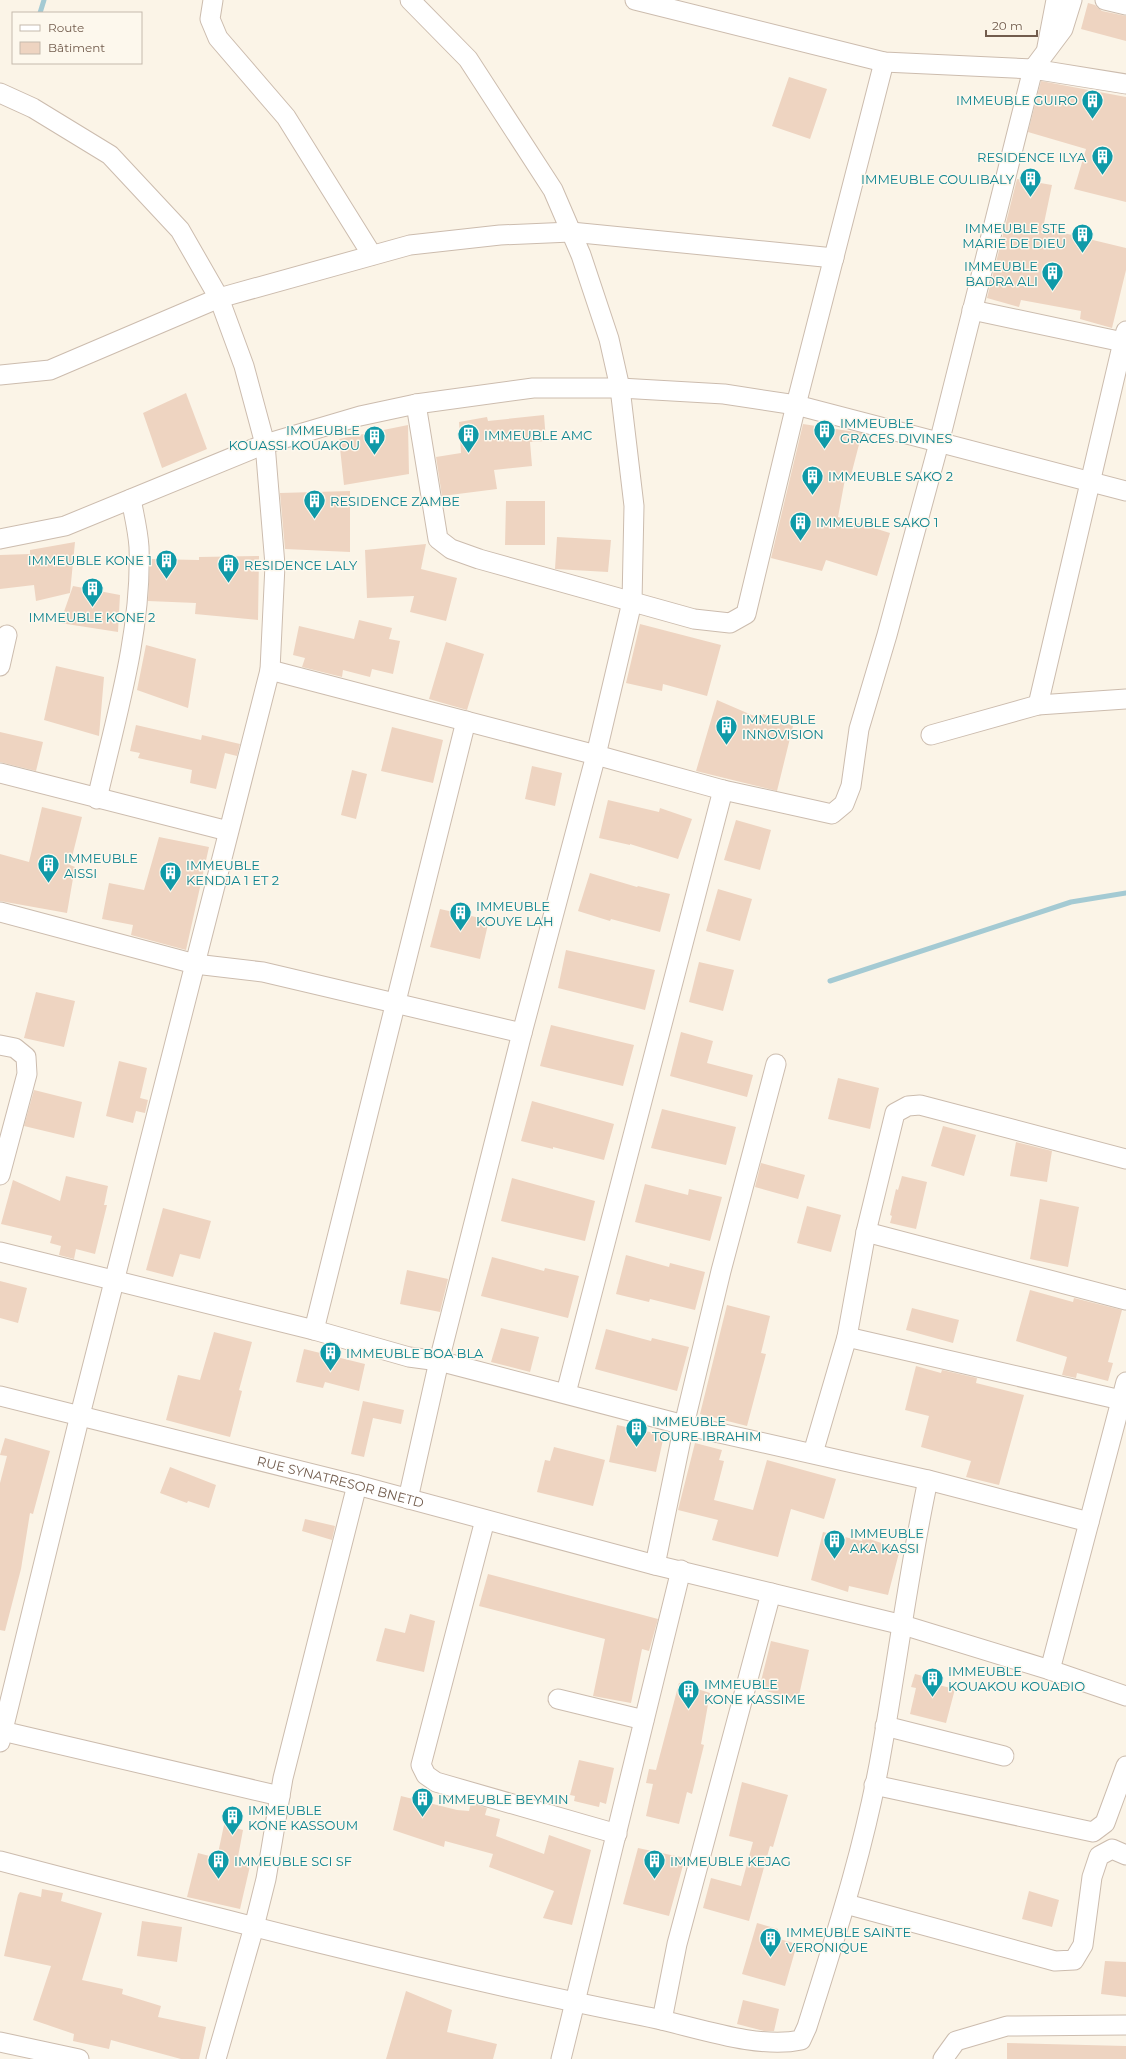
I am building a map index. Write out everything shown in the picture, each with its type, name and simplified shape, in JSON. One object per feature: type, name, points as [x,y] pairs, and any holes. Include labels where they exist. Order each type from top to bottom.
[{"type":"street","points":[[213,0],[210,19],[218,38],[286,117],[372,255]]},
{"type":"street","points":[[408,1499],[439,1361],[522,1033],[596,755],[632,602],[634,506],[620,388],[609,339],[581,255],[553,190],[468,58],[410,0]]},
{"type":"street","points":[[634,0],[884,62],[1033,69],[1126,84]]},
{"type":"street","points":[[1046,50],[1056,0]]},
{"type":"street","points":[[270,670],[466,720],[723,790],[832,814],[844,804],[851,786],[859,729],[939,443],[1033,69],[1063,29],[1072,0]]},
{"type":"street","points":[[1105,0],[1126,5]]},
{"type":"street","points":[[416,404],[438,539],[451,549],[479,559],[694,619],[730,623],[746,614],[796,405],[884,62]]},
{"type":"street","points":[[0,93],[33,108],[110,155],[180,230],[219,298],[244,366],[265,444],[275,565],[270,670],[80,1415],[1,1737],[280,1796]]},
{"type":"street","points":[[0,375],[50,370],[219,298],[410,245],[500,235],[571,232],[834,258]]},
{"type":"street","points":[[972,310],[1125,337],[1038,705]]},
{"type":"street","points":[[0,539],[65,526],[265,444],[360,416],[416,404],[533,388],[620,388],[724,394],[796,405],[1126,491]]},
{"type":"street","points":[[97,799],[123,687],[136,615],[139,546],[132,499]]},
{"type":"street","points":[[0,666],[7,635]]},
{"type":"street","points":[[932,735],[1038,705],[1126,699]]},
{"type":"street","points":[[314,1330],[466,720]]},
{"type":"street","points":[[0,773],[97,799],[228,831]]},
{"type":"street","points":[[566,1393],[723,790]]},
{"type":"street","points":[[0,912],[195,964],[263,972],[396,1002],[522,1033]]},
{"type":"street","points":[[0,1045],[15,1048],[26,1057],[27,1074],[0,1175]]},
{"type":"street","points":[[655,1565],[684,1425],[721,1271],[776,1064]]},
{"type":"street","points":[[813,1453],[847,1337],[866,1232],[892,1120],[895,1113],[908,1106],[920,1105],[1126,1159]]},
{"type":"street","points":[[866,1232],[1126,1300]]},
{"type":"street","points":[[0,1252],[314,1330],[409,1357],[439,1361],[684,1425],[928,1480],[1089,1522]]},
{"type":"street","points":[[847,1337],[1124,1391],[1050,1670]]},
{"type":"street","name":"RUE SYNATRESOR BNETD","points":[[0,1396],[357,1485],[655,1565],[681,1570],[903,1625],[1050,1670],[1126,1696]]},
{"type":"street","points":[[0,1861],[254,1927],[574,2002],[749,2040],[785,2044],[801,2040],[808,2027],[846,1904],[874,1785],[903,1625],[916,1535],[928,1480]]},
{"type":"street","points":[[216,2059],[254,1927],[266,1879],[280,1796],[318,1633],[357,1485]]},
{"type":"street","points":[[485,1520],[421,1765],[426,1775],[436,1782],[617,1834]]},
{"type":"street","points":[[561,2059],[681,1570]]},
{"type":"street","points":[[662,2020],[677,1944],[770,1593]]},
{"type":"street","points":[[558,1699],[644,1720]]},
{"type":"street","points":[[885,1726],[1004,1756]]},
{"type":"street","points":[[874,1785],[1093,1832],[1105,1823],[1126,1766]]},
{"type":"street","points":[[846,1904],[1055,1961],[1074,1960],[1083,1945],[1092,1878],[1099,1856],[1112,1849],[1126,1855]]},
{"type":"street","points":[[943,2059],[956,2041],[1007,2026],[1126,2025]]},
{"type":"street","points":[[0,2042],[79,2059]]},
{"type":"building","points":[[1088,3],[1095,5],[1102,11],[1126,16],[1126,41],[1081,29]]},
{"type":"building","points":[[789,77],[827,89],[810,139],[772,126]]},
{"type":"building","points":[[1041,81],[1126,97],[1126,202],[1074,189],[1086,149],[1028,132]]},
{"type":"building","points":[[1017,179],[1052,185],[1043,228],[1126,248],[1126,270],[1112,328],[1080,319],[1081,311],[1021,300],[1019,307],[987,298]]},
{"type":"building","points":[[186,393],[207,449],[162,468],[143,413]]},
{"type":"building","points":[[544,415],[546,441],[530,442],[532,466],[494,470],[497,489],[442,496],[436,457],[461,453],[459,422],[487,417],[488,421]]},
{"type":"building","points":[[803,424],[862,433],[850,479],[845,479],[838,517],[890,533],[877,576],[826,560],[822,571],[771,558]]},
{"type":"building","name":"IMMEUBLE KOUASSI KOUAKOU","points":[[408,425],[409,474],[344,485],[339,439]]},
{"type":"building","name":"RESIDENCE ZAMBE","points":[[350,491],[350,552],[285,549],[280,493]]},
{"type":"building","points":[[506,501],[545,501],[545,545],[505,545]]},
{"type":"building","points":[[557,537],[611,540],[608,572],[555,569]]},
{"type":"building","points":[[75,542],[70,593],[36,601],[34,585],[0,589],[0,555],[30,554],[30,550]]},
{"type":"building","points":[[426,544],[421,569],[457,578],[446,621],[410,612],[414,596],[367,598],[365,550]]},
{"type":"building","name":"RESIDENCE LALY","points":[[259,556],[258,620],[195,614],[196,603],[148,601],[150,559],[199,560],[199,557]]},
{"type":"building","name":"IMMEUBLE KONE 2","points":[[73,586],[120,595],[118,632],[60,623]]},
{"type":"building","points":[[359,620],[392,628],[389,639],[400,641],[393,674],[372,669],[370,677],[343,670],[342,677],[302,667],[305,658],[293,655],[299,626],[354,639]]},
{"type":"building","points":[[640,624],[721,645],[707,696],[663,684],[662,691],[626,683]]},
{"type":"building","points":[[446,642],[484,654],[467,710],[429,699]]},
{"type":"building","points":[[146,645],[196,659],[188,708],[137,690]]},
{"type":"building","points":[[56,666],[104,677],[99,736],[44,720]]},
{"type":"building","points":[[717,700],[761,719],[763,714],[793,726],[777,791],[696,771]]},
{"type":"building","points":[[136,725],[201,740],[202,735],[240,744],[237,756],[225,753],[216,789],[190,783],[192,770],[138,758],[140,753],[130,751]]},
{"type":"building","points":[[392,727],[443,740],[433,783],[381,771]]},
{"type":"building","points":[[0,732],[43,742],[36,771],[0,762]]},
{"type":"building","points":[[532,766],[562,773],[555,806],[525,799]]},
{"type":"building","points":[[352,770],[367,774],[356,819],[341,815]]},
{"type":"building","points":[[608,800],[659,812],[660,808],[692,819],[678,859],[630,844],[599,838]]},
{"type":"building","points":[[42,807],[82,817],[70,865],[75,867],[67,913],[0,901],[0,854],[29,862]]},
{"type":"building","points":[[736,820],[771,830],[760,870],[724,860]]},
{"type":"building","name":"IMMEUBLE KENDJA 1 ET 2","points":[[159,837],[209,847],[186,950],[131,935],[133,925],[102,919],[109,883],[144,890]]},
{"type":"building","points":[[590,873],[637,887],[670,894],[660,932],[611,919],[610,921],[578,911]]},
{"type":"building","points":[[718,889],[752,899],[740,941],[706,931]]},
{"type":"building","name":"IMMEUBLE KOUYE LAH","points":[[440,909],[489,920],[480,959],[430,947]]},
{"type":"building","points":[[566,950],[655,970],[645,1010],[558,988]]},
{"type":"building","points":[[699,962],[734,970],[723,1011],[689,1002]]},
{"type":"building","points":[[36,992],[75,1001],[64,1047],[24,1038]]},
{"type":"building","points":[[551,1025],[634,1045],[623,1086],[540,1066]]},
{"type":"building","points":[[681,1032],[713,1041],[707,1063],[753,1075],[747,1097],[670,1076]]},
{"type":"building","points":[[119,1061],[147,1068],[140,1098],[148,1100],[145,1113],[136,1111],[133,1123],[106,1116]]},
{"type":"building","points":[[838,1078],[879,1088],[870,1129],[828,1119]]},
{"type":"building","points":[[34,1090],[82,1102],[74,1138],[24,1126]]},
{"type":"building","points":[[532,1101],[614,1124],[604,1160],[553,1147],[553,1149],[521,1141]]},
{"type":"building","points":[[662,1109],[736,1127],[726,1165],[651,1148]]},
{"type":"building","points":[[943,1126],[976,1135],[964,1176],[931,1166]]},
{"type":"building","points":[[1016,1142],[1052,1151],[1047,1182],[1010,1176]]},
{"type":"building","points":[[761,1163],[805,1175],[798,1199],[755,1187]]},
{"type":"building","points":[[66,1176],[108,1186],[104,1205],[107,1205],[95,1254],[76,1249],[74,1259],[59,1255],[61,1246],[50,1243],[52,1236],[1,1224],[13,1180],[60,1201]]},
{"type":"building","points":[[902,1176],[927,1182],[916,1229],[890,1223],[892,1216],[890,1215],[896,1189],[898,1190]]},
{"type":"building","points":[[512,1178],[595,1201],[585,1241],[501,1221]]},
{"type":"building","points":[[645,1184],[688,1195],[689,1189],[722,1197],[710,1241],[635,1222]]},
{"type":"building","points":[[1040,1199],[1079,1207],[1068,1267],[1030,1259]]},
{"type":"building","points":[[807,1206],[841,1215],[831,1252],[797,1243]]},
{"type":"building","points":[[163,1208],[211,1221],[200,1259],[180,1254],[173,1277],[146,1270]]},
{"type":"building","points":[[626,1255],[669,1267],[670,1263],[705,1272],[695,1310],[650,1299],[649,1302],[616,1294]]},
{"type":"building","points":[[492,1257],[544,1271],[545,1268],[579,1276],[568,1318],[481,1296]]},
{"type":"building","points":[[407,1270],[448,1279],[440,1312],[400,1304]]},
{"type":"building","points":[[0,1281],[27,1288],[18,1323],[0,1318]]},
{"type":"building","points":[[1030,1290],[1073,1302],[1074,1298],[1122,1310],[1108,1362],[1113,1363],[1108,1381],[1077,1373],[1076,1378],[1062,1375],[1067,1357],[1016,1341]]},
{"type":"building","points":[[727,1305],[770,1316],[761,1353],[766,1354],[747,1426],[700,1414]]},
{"type":"building","points":[[912,1308],[959,1320],[953,1343],[906,1330]]},
{"type":"building","points":[[501,1328],[539,1337],[530,1372],[491,1362]]},
{"type":"building","points":[[606,1329],[651,1341],[652,1338],[689,1347],[677,1391],[595,1369]]},
{"type":"building","points":[[214,1332],[252,1342],[239,1390],[242,1391],[230,1437],[166,1420],[178,1375],[200,1380]]},
{"type":"building","name":"IMMEUBLE BOA BLA","points":[[304,1349],[365,1364],[359,1391],[325,1382],[323,1388],[296,1382]]},
{"type":"building","points":[[916,1366],[941,1373],[942,1370],[977,1378],[976,1383],[1024,1395],[999,1485],[966,1477],[971,1461],[921,1447],[929,1416],[905,1410]]},
{"type":"building","points":[[363,1401],[404,1410],[401,1424],[373,1418],[364,1457],[351,1454]]},
{"type":"building","name":"IMMEUBLE TOURE IBRAHIM","points":[[617,1425],[664,1435],[656,1472],[609,1462]]},
{"type":"building","points":[[5,1438],[50,1451],[33,1514],[30,1513],[21,1569],[5,1631],[0,1630],[0,1483],[7,1456],[0,1455]]},
{"type":"building","points":[[695,1443],[722,1450],[719,1460],[724,1461],[714,1500],[753,1510],[767,1460],[836,1479],[824,1519],[791,1509],[778,1557],[712,1540],[718,1520],[678,1510]]},
{"type":"building","points":[[554,1447],[605,1460],[593,1506],[537,1492],[545,1460],[550,1461]]},
{"type":"building","points":[[170,1467],[216,1485],[209,1508],[188,1501],[187,1503],[160,1493]]},
{"type":"building","points":[[305,1519],[335,1526],[332,1540],[302,1531]]},
{"type":"building","points":[[823,1532],[862,1541],[863,1537],[900,1549],[888,1595],[849,1586],[848,1592],[811,1580]]},
{"type":"building","points":[[488,1574],[658,1619],[649,1651],[642,1649],[631,1703],[593,1696],[605,1639],[479,1606]]},
{"type":"building","points":[[410,1614],[435,1621],[424,1672],[376,1661],[385,1628],[405,1633]]},
{"type":"building","points":[[771,1641],[809,1650],[798,1700],[759,1689]]},
{"type":"building","name":"IMMEUBLE KOUAKOU KOUADIO","points":[[915,1674],[931,1678],[930,1683],[955,1689],[946,1723],[910,1714],[916,1688],[911,1687]]},
{"type":"building","points":[[679,1683],[710,1693],[701,1744],[704,1745],[692,1794],[687,1792],[679,1824],[646,1816],[653,1784],[646,1783],[649,1769],[656,1770]]},
{"type":"building","points":[[579,1760],[614,1768],[606,1804],[600,1802],[599,1807],[574,1801],[575,1796],[570,1795]]},
{"type":"building","points":[[742,1782],[788,1795],[773,1847],[770,1846],[749,1921],[703,1908],[711,1878],[741,1886],[753,1842],[729,1836]]},
{"type":"building","points":[[401,1796],[457,1810],[469,1811],[471,1803],[487,1808],[485,1815],[500,1819],[496,1836],[544,1854],[549,1835],[591,1850],[572,1925],[543,1918],[554,1891],[489,1867],[493,1854],[445,1841],[444,1847],[393,1830]]},
{"type":"building","name":"IMMEUBLE SCI SF","points":[[224,1825],[243,1830],[237,1862],[250,1866],[240,1909],[187,1897],[198,1853],[217,1858]]},
{"type":"building","name":"IMMEUBLE KEJAG","points":[[638,1848],[685,1858],[669,1916],[623,1904]]},
{"type":"building","points":[[42,1889],[63,1893],[61,1901],[102,1913],[82,1980],[123,1989],[122,1994],[161,2006],[158,2017],[206,2027],[199,2059],[181,2059],[111,2040],[109,2049],[73,2041],[74,2034],[33,2020],[51,1966],[4,1956],[18,1895],[20,1892],[41,1897]]},
{"type":"building","points":[[1029,1891],[1059,1900],[1052,1927],[1022,1919]]},
{"type":"building","points":[[142,1921],[182,1927],[177,1962],[137,1956]]},
{"type":"building","name":"IMMEUBLE SAINTE VERONIQUE","points":[[757,1923],[778,1929],[776,1938],[797,1944],[785,1986],[742,1974]]},
{"type":"building","points":[[1105,1961],[1126,1962],[1126,1997],[1101,1994]]},
{"type":"building","points":[[406,1991],[452,2010],[447,2032],[497,2044],[493,2059],[386,2059]]},
{"type":"building","points":[[743,2000],[779,2009],[774,2031],[764,2031],[737,2024]]},
{"type":"building","points":[[1007,2043],[1126,2046],[1126,2059],[1007,2059]]},
{"type":"waterway","points":[[40,12],[44,0]]},
{"type":"waterway","points":[[830,981],[1071,902],[1126,893]]},
{"type":"place","name":"IMMEUBLE GUIRO","points":[[1093,120]]},
{"type":"place","name":"RESIDENCE ILYA","points":[[1102,176]]},
{"type":"place","name":"IMMEUBLE COULIBALY","points":[[1030,198]]},
{"type":"place","name":"IMMEUBLE STE MARIE DE DIEU","points":[[1082,254]]},
{"type":"place","name":"IMMEUBLE BADRA ALI","points":[[1053,292]]},
{"type":"place","name":"IMMEUBLE GRACES DIVINES","points":[[825,450]]},
{"type":"place","name":"IMMEUBLE AMC","points":[[469,454]]},
{"type":"place","name":"IMMEUBLE KOUASSI KOUAKOU","points":[[375,456]]},
{"type":"place","name":"IMMEUBLE SAKO 2","points":[[812,496]]},
{"type":"place","name":"RESIDENCE ZAMBE","points":[[315,520]]},
{"type":"place","name":"IMMEUBLE SAKO 1","points":[[801,542]]},
{"type":"place","name":"IMMEUBLE KONE 1","points":[[167,580]]},
{"type":"place","name":"RESIDENCE LALY","points":[[228,584]]},
{"type":"place","name":"IMMEUBLE KONE 2","points":[[92,608]]},
{"type":"place","name":"IMMEUBLE INNOVISION","points":[[726,746]]},
{"type":"place","name":"IMMEUBLE AISSI","points":[[49,884]]},
{"type":"place","name":"IMMEUBLE KENDJA 1 ET 2","points":[[171,892]]},
{"type":"place","name":"IMMEUBLE KOUYE LAH","points":[[460,932]]},
{"type":"place","name":"IMMEUBLE BOA BLA","points":[[331,1372]]},
{"type":"place","name":"IMMEUBLE TOURE IBRAHIM","points":[[636,1448]]},
{"type":"place","name":"IMMEUBLE AKA KASSI","points":[[835,1560]]},
{"type":"place","name":"IMMEUBLE KOUAKOU KOUADIO","points":[[933,1698]]},
{"type":"place","name":"IMMEUBLE KONE KASSIME","points":[[689,1710]]},
{"type":"place","name":"IMMEUBLE BEYMIN","points":[[423,1818]]},
{"type":"place","name":"IMMEUBLE KONE KASSOUM","points":[[232,1836]]},
{"type":"place","name":"IMMEUBLE SCI SF","points":[[219,1880]]},
{"type":"place","name":"IMMEUBLE KEJAG","points":[[654,1880]]},
{"type":"place","name":"IMMEUBLE SAINTE VERONIQUE","points":[[770,1958]]}]
